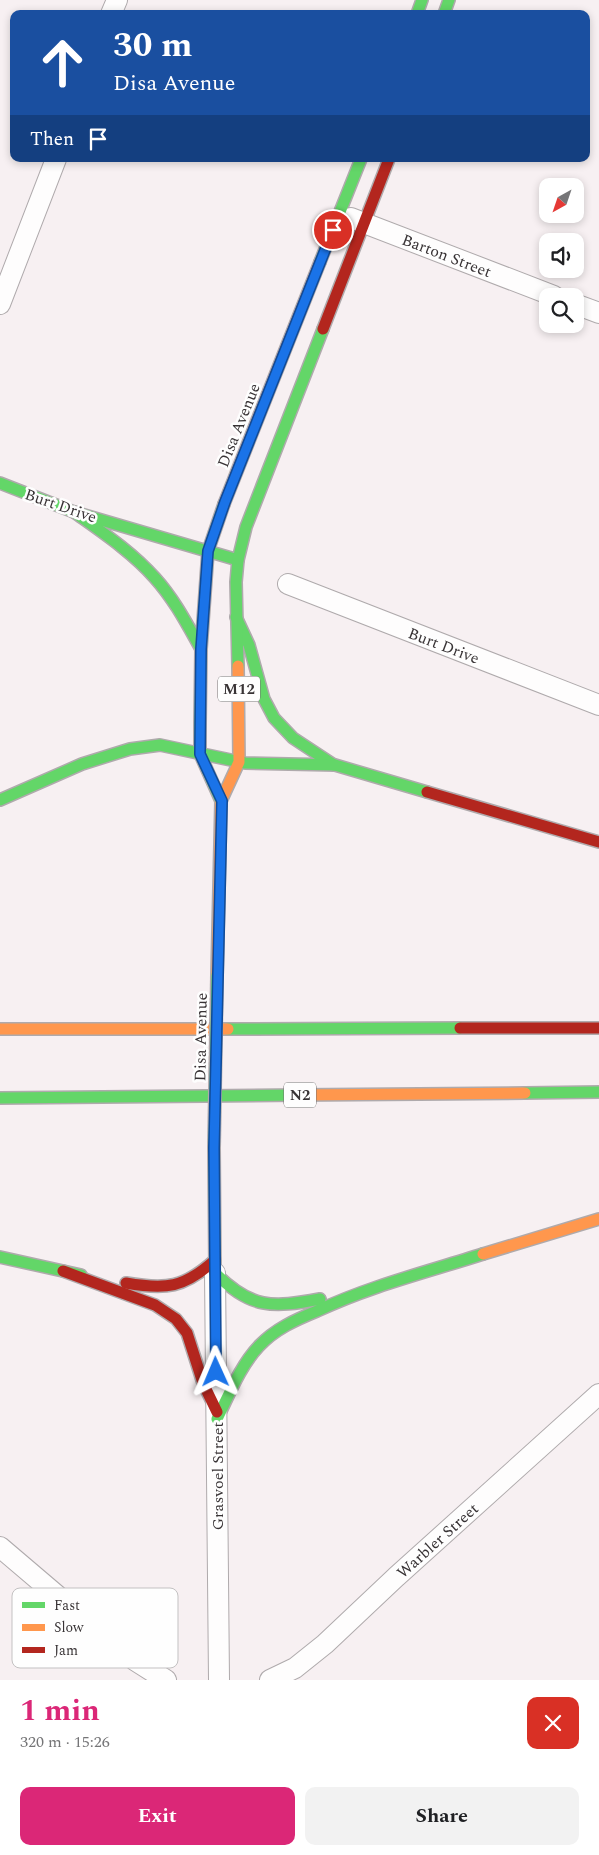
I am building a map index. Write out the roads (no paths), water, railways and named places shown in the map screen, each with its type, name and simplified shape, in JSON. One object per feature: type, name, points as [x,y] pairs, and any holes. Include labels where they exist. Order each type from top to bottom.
[{"type":"main road","name":"Disa Avenue","points":[[222,801],[200,754],[201,649],[208,551],[226,500],[360,162]]},
{"type":"main road","name":"Disa Avenue","points":[[215,1266],[214,1148],[222,801],[239,762],[240,730],[236,617],[238,560],[246,526],[388,162]]},
{"type":"main road","name":"Burt Drive","points":[[0,483],[74,512],[238,560]]},
{"type":"main road","points":[[74,512],[127,550],[155,578],[180,613],[201,649]]},
{"type":"main road","points":[[236,617],[249,645],[263,698],[271,715],[300,744],[335,765]]},
{"type":"main road","points":[[0,800],[82,764],[130,749],[147,745],[160,745],[239,762],[335,765],[599,842]]},
{"type":"main road","points":[[0,1029],[599,1028]]},
{"type":"main road","name":"N2","points":[[0,1098],[599,1092]]},
{"type":"main road","points":[[0,1258],[145,1287],[168,1287],[189,1281],[215,1266],[227,1285],[238,1295],[251,1301],[266,1304],[296,1304],[353,1294],[599,1219]]},
{"type":"main road","points":[[63,1271],[155,1305],[176,1319],[186,1329],[191,1338],[200,1377],[217,1416]]},
{"type":"main road","points":[[217,1416],[238,1377],[257,1348],[269,1336],[289,1324],[353,1294]]},
{"type":"street","points":[[0,304],[55,162]]},
{"type":"street","name":"Barton Street","points":[[340,213],[539,290]]},
{"type":"street","points":[[584,308],[599,314]]},
{"type":"street","name":"Burt Drive","points":[[288,584],[599,706]]},
{"type":"street","name":"Grasvoel Street","points":[[215,1266],[219,1680]]},
{"type":"street","name":"Warbler Street","points":[[270,1680],[295,1668],[326,1644],[403,1570],[599,1394]]},
{"type":"street","points":[[0,1547],[48,1588]]},
{"type":"street","points":[[301,1680],[314,1666],[326,1644]]},
{"type":"street","points":[[146,1668],[166,1680]]}]
